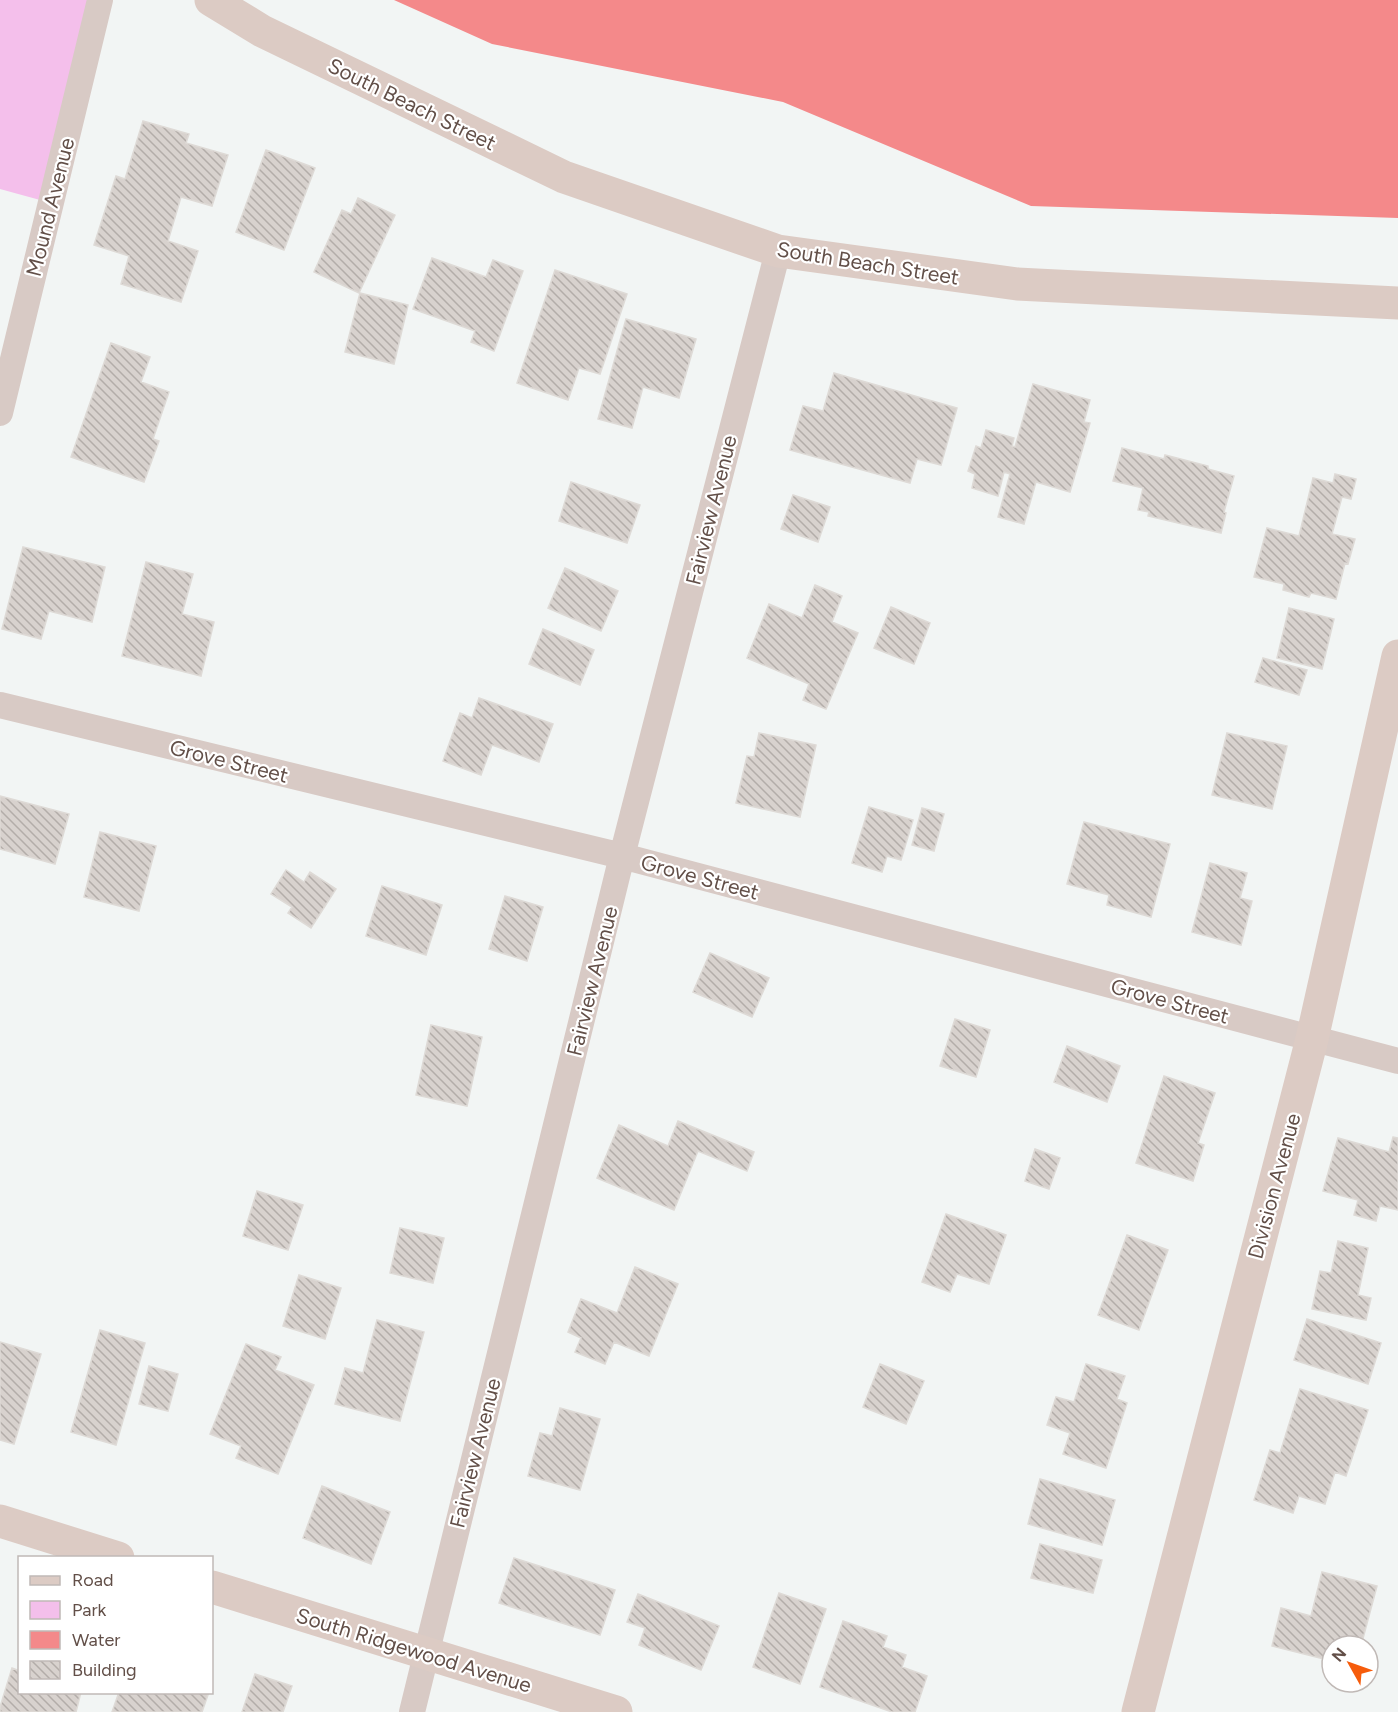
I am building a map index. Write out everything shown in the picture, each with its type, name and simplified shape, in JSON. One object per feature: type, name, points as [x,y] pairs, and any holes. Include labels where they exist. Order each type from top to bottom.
[{"type":"street","name":"Mound Avenue","points":[[0,413],[100,0]]},
{"type":"street","name":"South Beach Street","points":[[211,0],[262,31],[564,177],[778,251],[1017,285],[1398,303]]},
{"type":"street","name":"Fairview Avenue","points":[[412,1712],[622,856],[778,251]]},
{"type":"street","name":"Division Avenue","points":[[1138,1712],[1312,1039],[1398,656]]},
{"type":"street","name":"Grove Street","points":[[0,705],[622,856],[1398,1061]]},
{"type":"street","points":[[0,1521],[115,1556]]},
{"type":"street","name":"South Ridgewood Avenue","points":[[213,1587],[616,1712]]},
{"type":"green space","points":[[0,0],[100,0],[51,203],[0,189]]},
{"type":"water","points":[[394,0],[1398,0],[1398,218],[1031,206],[783,102],[492,44]]},
{"type":"building","points":[[143,121],[189,134],[186,143],[228,155],[212,206],[181,197],[168,241],[198,251],[181,302],[121,284],[129,256],[94,245],[116,176],[125,179]]},
{"type":"building","points":[[266,150],[315,168],[284,250],[236,232]]},
{"type":"building","points":[[358,198],[395,215],[359,293],[314,272],[342,210],[351,214]]},
{"type":"building","points":[[432,258],[486,277],[493,260],[523,271],[494,351],[471,342],[475,331],[413,309]]},
{"type":"building","points":[[555,270],[627,294],[600,374],[579,368],[568,400],[517,383]]},
{"type":"building","points":[[360,293],[408,305],[394,364],[345,352]]},
{"type":"building","points":[[626,319],[696,339],[679,398],[643,387],[632,428],[598,419]]},
{"type":"building","points":[[111,343],[150,357],[141,382],[169,392],[153,439],[159,441],[144,482],[71,457]]},
{"type":"building","points":[[834,373],[957,408],[941,465],[917,459],[910,483],[790,450],[803,406],[823,411]]},
{"type":"building","points":[[1033,384],[1090,400],[1084,422],[1090,423],[1070,492],[1036,482],[1024,524],[998,517],[1010,474],[1004,472],[998,496],[972,488],[975,474],[968,471],[976,446],[981,448],[986,430],[1014,438],[1012,446],[1015,447]]},
{"type":"building","points":[[1122,448],[1164,459],[1165,455],[1208,466],[1208,469],[1234,476],[1221,533],[1148,516],[1149,512],[1138,510],[1143,488],[1113,481]]},
{"type":"building","points":[[1335,474],[1356,479],[1351,499],[1342,497],[1332,534],[1355,539],[1348,564],[1345,563],[1336,599],[1311,593],[1309,597],[1283,590],[1284,584],[1254,577],[1267,528],[1299,536],[1313,478],[1333,483]]},
{"type":"building","points":[[571,482],[640,505],[627,543],[559,521]]},
{"type":"building","points":[[793,495],[830,507],[818,542],[781,529]]},
{"type":"building","points":[[23,547],[105,567],[92,622],[49,611],[41,639],[2,629]]},
{"type":"building","points":[[146,562],[193,574],[182,614],[214,622],[201,676],[122,656]]},
{"type":"building","points":[[565,568],[618,591],[601,631],[548,608]]},
{"type":"building","points":[[815,585],[842,596],[832,622],[858,633],[826,709],[803,700],[809,684],[747,658],[769,604],[802,618]]},
{"type":"building","points":[[891,607],[930,623],[914,664],[874,648]]},
{"type":"building","points":[[1289,608],[1334,619],[1322,669],[1277,658]]},
{"type":"building","points":[[543,629],[594,650],[580,685],[529,664]]},
{"type":"building","points":[[1263,658],[1307,670],[1299,695],[1255,682]]},
{"type":"building","points":[[479,698],[553,724],[539,762],[492,745],[481,775],[443,761],[460,713],[472,718]]},
{"type":"building","points":[[759,733],[816,745],[800,817],[736,803],[747,756],[754,757]]},
{"type":"building","points":[[1227,733],[1287,746],[1272,809],[1212,795]]},
{"type":"building","points":[[0,796],[69,814],[55,864],[0,849]]},
{"type":"building","points":[[869,807],[913,820],[901,860],[887,856],[882,872],[852,863]]},
{"type":"building","points":[[922,808],[944,814],[934,851],[912,845]]},
{"type":"building","points":[[1084,822],[1170,844],[1151,917],[1107,905],[1109,895],[1067,884]]},
{"type":"building","points":[[100,832],[156,846],[139,911],[84,897]]},
{"type":"building","points":[[1210,863],[1247,873],[1240,898],[1252,901],[1241,945],[1192,932]]},
{"type":"building","points":[[286,870],[304,882],[310,872],[336,889],[311,928],[288,913],[292,907],[271,894]]},
{"type":"building","points":[[382,886],[442,905],[426,955],[366,936]]},
{"type":"building","points":[[505,896],[543,907],[527,961],[489,949]]},
{"type":"building","points":[[710,953],[769,978],[752,1017],[693,992]]},
{"type":"building","points":[[955,1019],[990,1030],[976,1077],[940,1066]]},
{"type":"building","points":[[431,1025],[482,1037],[467,1106],[416,1095]]},
{"type":"building","points":[[1067,1046],[1120,1066],[1107,1102],[1054,1082]]},
{"type":"building","points":[[1164,1076],[1215,1093],[1198,1143],[1204,1145],[1193,1181],[1136,1163]]},
{"type":"building","points":[[678,1121],[754,1152],[747,1171],[698,1151],[674,1210],[597,1178],[619,1125],[668,1146]]},
{"type":"building","points":[[1393,1137],[1398,1138],[1398,1210],[1380,1206],[1376,1221],[1354,1215],[1358,1200],[1323,1191],[1338,1138],[1389,1152]]},
{"type":"building","points":[[1035,1149],[1060,1158],[1049,1189],[1025,1181]]},
{"type":"building","points":[[257,1191],[303,1205],[288,1250],[243,1236]]},
{"type":"building","points":[[946,1214],[1006,1235],[989,1284],[957,1274],[950,1292],[922,1282]]},
{"type":"building","points":[[400,1228],[444,1238],[433,1283],[390,1273]]},
{"type":"building","points":[[1127,1235],[1168,1250],[1139,1330],[1098,1315]]},
{"type":"building","points":[[1338,1241],[1368,1248],[1358,1295],[1371,1298],[1366,1320],[1312,1309],[1320,1271],[1331,1273]]},
{"type":"building","points":[[635,1267],[678,1284],[649,1356],[614,1342],[605,1364],[575,1352],[581,1338],[568,1332],[581,1299],[617,1313]]},
{"type":"building","points":[[299,1275],[341,1288],[325,1339],[283,1326]]},
{"type":"building","points":[[1307,1319],[1381,1343],[1368,1384],[1294,1360]]},
{"type":"building","points":[[377,1320],[424,1332],[400,1421],[335,1404],[345,1368],[363,1373]]},
{"type":"building","points":[[100,1330],[145,1343],[116,1445],[71,1432]]},
{"type":"building","points":[[0,1342],[41,1354],[14,1444],[0,1440]]},
{"type":"building","points":[[246,1344],[281,1357],[275,1370],[314,1385],[278,1474],[236,1458],[241,1446],[210,1434]]},
{"type":"building","points":[[880,1364],[924,1381],[906,1424],[863,1407]]},
{"type":"building","points":[[1086,1364],[1125,1376],[1117,1399],[1127,1403],[1106,1468],[1063,1454],[1070,1433],[1047,1425],[1056,1397],[1074,1402]]},
{"type":"building","points":[[149,1366],[178,1374],[168,1411],[139,1404]]},
{"type":"building","points":[[1300,1389],[1368,1410],[1346,1476],[1335,1472],[1325,1504],[1299,1496],[1293,1513],[1254,1500],[1270,1450],[1280,1453]]},
{"type":"building","points":[[560,1408],[600,1419],[580,1490],[528,1476],[540,1433],[552,1436]]},
{"type":"building","points":[[1040,1479],[1115,1500],[1102,1545],[1028,1524]]},
{"type":"building","points":[[322,1486],[390,1512],[371,1564],[303,1538]]},
{"type":"building","points":[[1040,1544],[1102,1560],[1093,1593],[1031,1578]]},
{"type":"building","points":[[514,1558],[615,1590],[600,1635],[499,1603]]},
{"type":"building","points":[[1322,1572],[1377,1586],[1364,1634],[1320,1634],[1320,1658],[1272,1646],[1281,1608],[1311,1616]]},
{"type":"building","points":[[779,1593],[826,1609],[800,1684],[753,1667]]},
{"type":"building","points":[[638,1594],[719,1626],[701,1670],[639,1645],[645,1628],[627,1622]]},
{"type":"building","points":[[843,1621],[887,1636],[883,1647],[906,1655],[902,1667],[927,1676],[915,1712],[892,1712],[820,1687]]},
{"type":"building","points":[[12,1668],[18,1670],[18,1694],[80,1694],[76,1712],[0,1712]]},
{"type":"building","points":[[255,1674],[292,1686],[283,1712],[242,1712]]},
{"type":"building","points":[[118,1694],[208,1694],[202,1712],[112,1712]]}]
